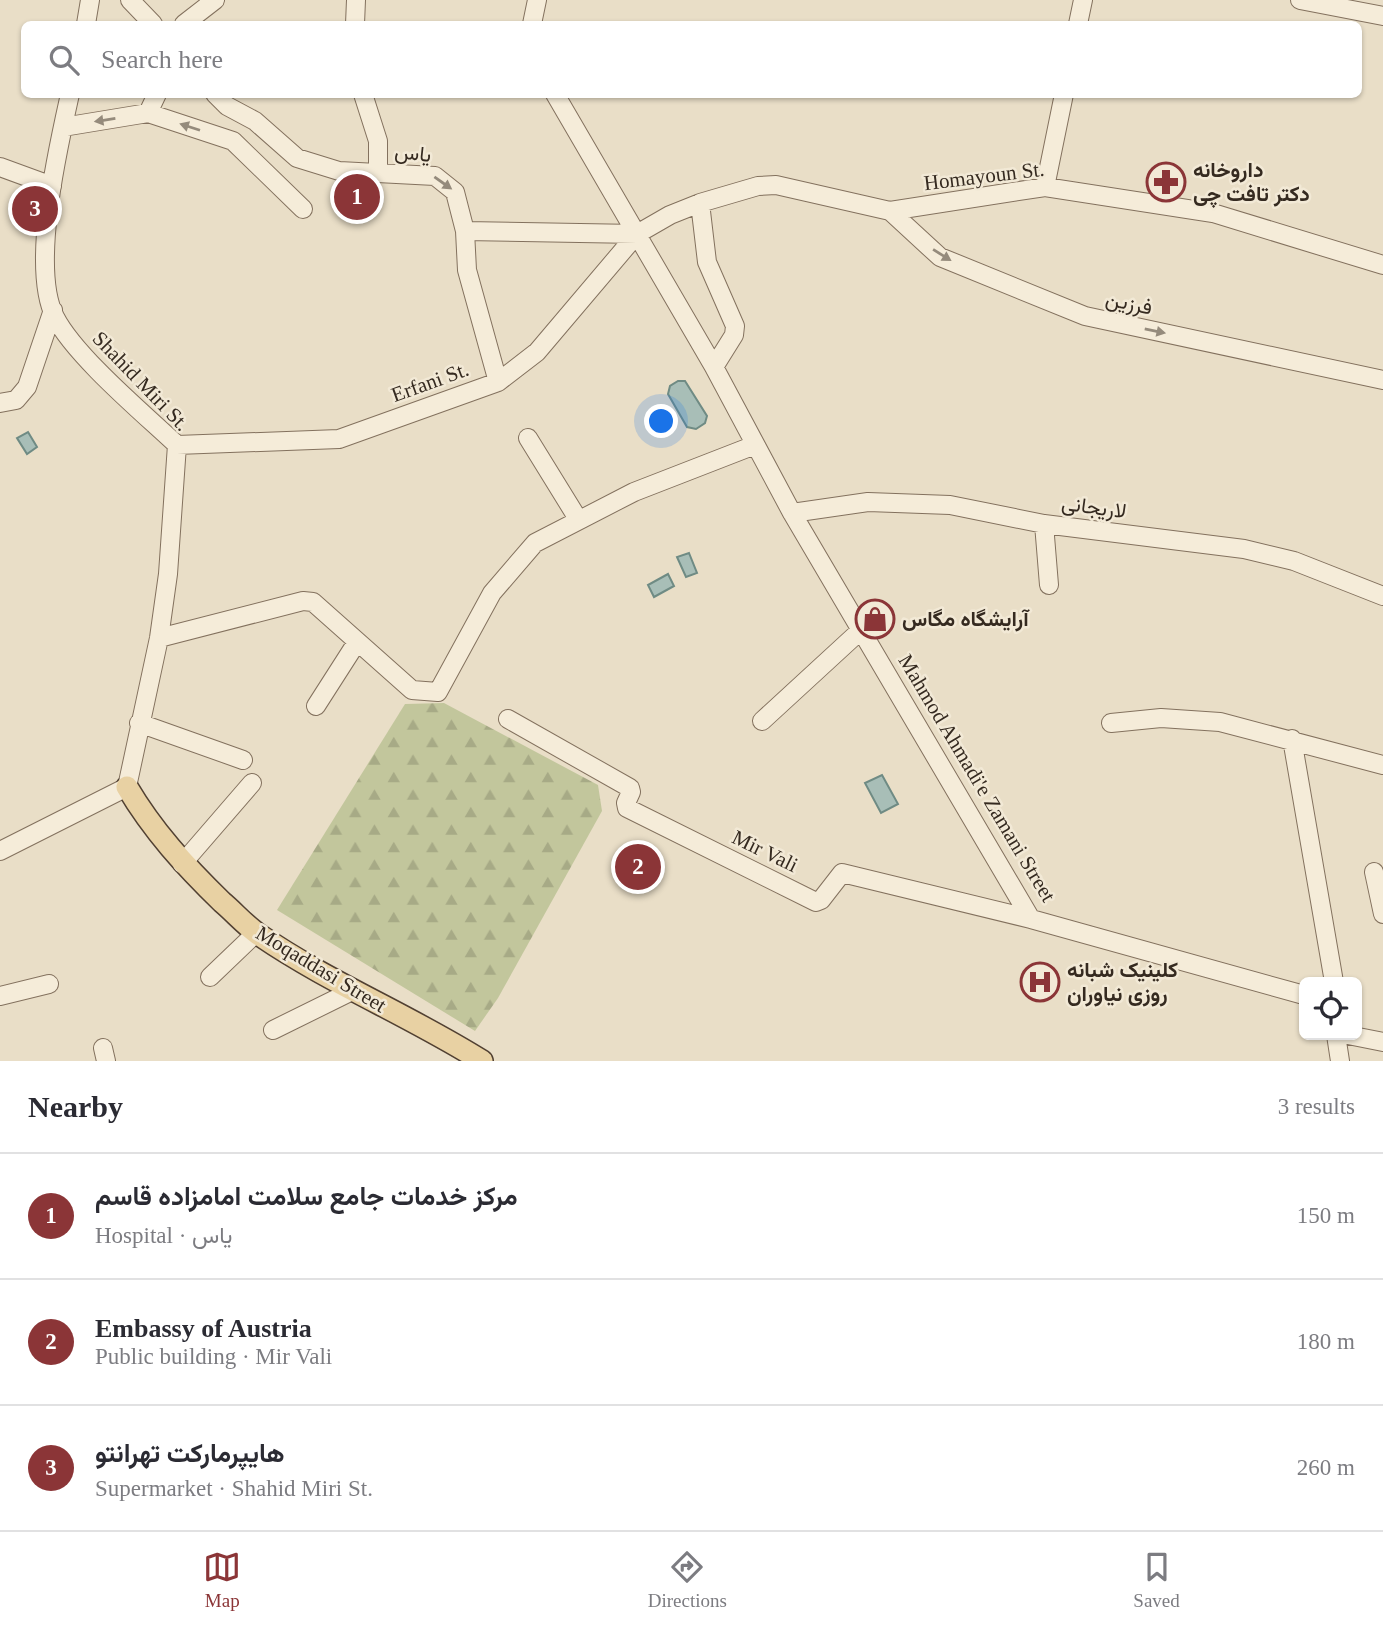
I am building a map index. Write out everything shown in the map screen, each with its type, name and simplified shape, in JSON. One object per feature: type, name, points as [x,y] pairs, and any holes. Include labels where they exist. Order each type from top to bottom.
[{"type":"main road","name":"Moqaddasi Street","points":[[127,787],[150,825],[182,864],[256,933],[352,992],[439,1034],[482,1061]]},
{"type":"street","points":[[130,0],[150,21]]},
{"type":"street","points":[[188,21],[215,0]]},
{"type":"street","points":[[355,21],[356,0]]},
{"type":"street","points":[[533,21],[537,0]]},
{"type":"street","points":[[1079,21],[1083,0]]},
{"type":"street","points":[[1300,0],[1383,16]]},
{"type":"street","points":[[86,21],[89,1]]},
{"type":"street","name":"Shahid Miri St.","points":[[69,98],[52,186],[46,285],[52,310],[70,341],[177,445],[168,574],[159,638],[127,787]]},
{"type":"street","points":[[148,113],[155,98]]},
{"type":"street","name":"یاس","points":[[219,98],[227,106],[255,121],[297,158],[339,171],[435,176],[455,192],[466,231],[467,270],[498,382]]},
{"type":"street","points":[[364,98],[378,141],[377,172]]},
{"type":"street","name":"Mahmod Ahmadi'e Zamani Street","points":[[557,98],[714,367],[792,513],[1031,919],[1299,994]]},
{"type":"street","points":[[1045,187],[1063,98]]},
{"type":"street","points":[[63,127],[148,113],[233,141],[303,209]]},
{"type":"street","points":[[233,141],[255,121]]},
{"type":"street","points":[[0,167],[52,186]]},
{"type":"street","name":"Homayoun St.","points":[[637,234],[670,215],[700,203],[758,187],[776,185],[890,211],[1045,187],[1213,213],[1383,265]]},
{"type":"street","points":[[700,203],[707,262],[735,326],[734,335],[714,367]]},
{"type":"street","name":"فرزین","points":[[890,211],[940,257],[1085,316],[1383,380]]},
{"type":"street","points":[[466,231],[637,234]]},
{"type":"street","name":"Erfani St.","points":[[177,445],[339,439],[498,382],[537,352],[637,234]]},
{"type":"street","points":[[0,403],[16,400],[27,387],[52,310]]},
{"type":"street","points":[[528,438],[578,519]]},
{"type":"street","points":[[159,638],[303,601],[313,602],[412,690],[438,692],[492,593],[535,543],[578,519],[701,464],[755,445]]},
{"type":"street","name":"لاریجانی","points":[[792,513],[868,502],[950,505],[1044,524],[1244,549],[1294,561],[1383,596]]},
{"type":"street","points":[[1044,524],[1049,585]]},
{"type":"street","points":[[762,721],[862,630]]},
{"type":"street","points":[[316,706],[356,642]]},
{"type":"street","points":[[1111,723],[1161,718],[1220,722],[1292,738],[1383,765]]},
{"type":"street","name":"Mir Vali","points":[[508,719],[630,788],[631,792],[625,803],[627,808],[816,902],[821,900],[842,873],[1031,919]]},
{"type":"street","points":[[139,723],[243,760]]},
{"type":"street","points":[[1292,738],[1333,977]]},
{"type":"street","points":[[182,864],[252,783]]},
{"type":"street","points":[[0,851],[127,787]]},
{"type":"street","points":[[1374,872],[1383,914]]},
{"type":"street","points":[[210,977],[256,933]]},
{"type":"street","points":[[0,996],[49,984]]},
{"type":"street","points":[[273,1030],[352,992]]},
{"type":"street","points":[[1362,1038],[1383,1042]]},
{"type":"street","points":[[1337,1040],[1340,1061]]},
{"type":"green space","points":[[444,703],[598,785],[602,811],[498,998],[475,1031],[277,910],[405,704]]},
{"type":"water","points":[[678,381],[685,381],[707,416],[705,423],[696,429],[687,427],[668,394],[670,386]]},
{"type":"water","points":[[28,432],[37,447],[27,454],[17,438]]},
{"type":"water","points":[[689,553],[697,573],[686,577],[677,557]]},
{"type":"water","points":[[668,574],[674,586],[654,597],[648,585]]},
{"type":"water","points":[[882,775],[898,804],[881,813],[865,783]]},
{"type":"place","name":"داروخانه دکتر تافت چی","points":[[1166,182]]},
{"type":"place","name":"مرکز خدمات جامع سلامت امامزاده قاسم","points":[[357,197]]},
{"type":"place","name":"هایپرمارکت تهرانتو","points":[[35,209]]},
{"type":"place","name":"آرایشگاه مگاس","points":[[875,619]]},
{"type":"place","name":"Embassy of Austria","points":[[638,867]]},
{"type":"place","name":"کلینیک شبانه روزی نیاوران","points":[[1040,982]]}]
